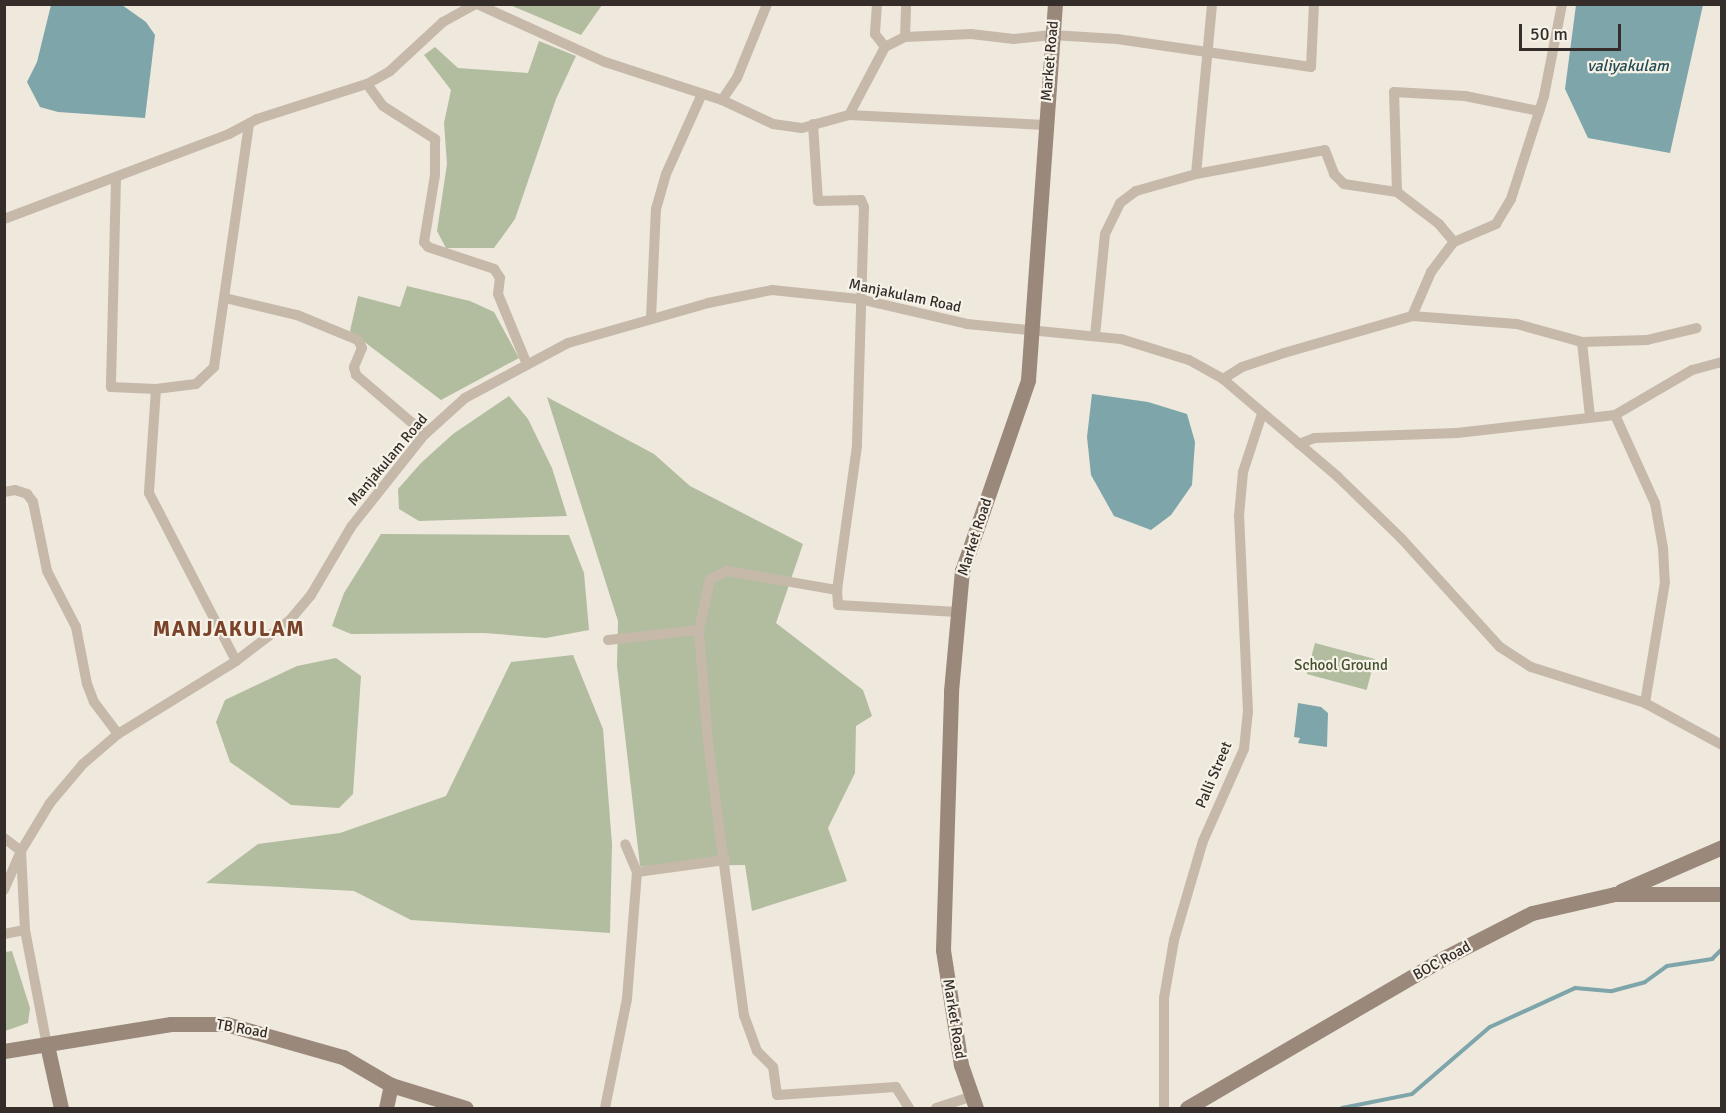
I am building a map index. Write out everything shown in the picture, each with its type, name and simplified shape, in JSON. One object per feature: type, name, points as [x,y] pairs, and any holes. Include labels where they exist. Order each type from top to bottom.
[{"type":"main road","name":"Market Road","points":[[974,1102],[961,1065],[943,950],[946,789],[957,612],[962,572],[1028,380],[1055,4]]},
{"type":"main road","points":[[1615,894],[1722,847]]},
{"type":"main road","name":"BOC Road","points":[[1187,1108],[1444,958],[1532,913],[1615,894],[1722,894]]},
{"type":"main road","name":"TB Road","points":[[4,1051],[171,1024],[226,1024],[343,1057],[391,1085],[466,1108]]},
{"type":"main road","points":[[47,1045],[61,1108]]},
{"type":"main road","points":[[386,1108],[391,1085]]},
{"type":"street","points":[[4,219],[116,179],[249,124],[368,84],[390,71],[443,22],[476,4],[605,62],[701,96],[722,100],[772,124],[802,128],[849,115],[1045,125]]},
{"type":"street","points":[[722,100],[737,78],[767,4]]},
{"type":"street","points":[[877,4],[874,34],[885,47]]},
{"type":"street","points":[[905,37],[906,4]]},
{"type":"street","points":[[1196,174],[1212,4]]},
{"type":"street","points":[[849,115],[885,47],[905,37],[971,34],[1014,39],[1052,35],[1208,50],[1311,67],[1314,4]]},
{"type":"street","points":[[1412,316],[1431,272],[1454,242],[1496,224],[1511,199],[1539,111],[1562,4]]},
{"type":"street","points":[[368,84],[383,106],[435,139],[436,165],[424,242],[428,247],[494,269],[500,278],[498,294],[526,362]]},
{"type":"street","points":[[1397,192],[1394,92],[1465,96],[1539,111]]},
{"type":"street","points":[[651,318],[656,209],[666,174],[701,96]]},
{"type":"street","points":[[116,179],[111,387],[156,389],[196,384],[208,376],[217,351],[249,124]]},
{"type":"street","points":[[813,124],[818,201],[863,203],[857,446],[837,590],[838,605],[957,612]]},
{"type":"street","points":[[1095,336],[1105,234],[1120,203],[1136,191],[1196,174],[1325,150],[1334,174],[1344,184],[1397,192],[1438,224],[1454,242]]},
{"type":"street","name":"Manjakulam Road","points":[[4,890],[21,851],[50,803],[83,764],[118,734],[236,661],[290,621],[351,527],[425,434],[465,398],[526,362],[568,343],[651,318],[772,290],[859,299],[967,324],[1095,336],[1149,346],[1189,360],[1223,379],[1299,444],[1401,538],[1500,647],[1531,667],[1645,704],[1722,745]]},
{"type":"street","points":[[225,298],[297,315],[358,340],[362,348],[354,367],[356,375],[425,434]]},
{"type":"street","points":[[1223,379],[1242,367],[1412,316],[1517,324],[1582,342],[1647,340],[1697,328]]},
{"type":"street","points":[[1582,342],[1590,417]]},
{"type":"street","points":[[1299,444],[1315,438],[1457,433],[1614,415],[1692,370],[1722,362]]},
{"type":"street","points":[[156,389],[149,493],[236,661]]},
{"type":"street","name":"Palli Street","points":[[1164,1108],[1164,998],[1174,940],[1203,840],[1244,749],[1248,712],[1239,516],[1243,472],[1262,414]]},
{"type":"street","points":[[1614,415],[1655,503],[1664,556],[1665,582],[1645,704]]},
{"type":"street","points":[[4,492],[15,490],[27,494],[33,502],[47,571],[76,627],[87,684],[94,702],[118,734]]},
{"type":"street","points":[[837,590],[727,571],[710,579],[699,630],[708,743],[744,1016],[757,1050],[773,1067],[777,1095],[896,1087],[909,1108]]},
{"type":"street","points":[[608,640],[699,630]]},
{"type":"street","points":[[4,838],[21,851],[25,930],[47,1045]]},
{"type":"street","points":[[605,1108],[627,999],[637,872],[624,844]]},
{"type":"street","points":[[637,872],[725,860]]},
{"type":"street","points":[[4,934],[25,930]]},
{"type":"street","points":[[936,1108],[974,1102]]},
{"type":"green space","points":[[602,4],[581,35],[510,5]]},
{"type":"green space","points":[[539,41],[576,56],[556,99],[515,219],[494,248],[446,248],[437,231],[447,164],[444,123],[451,90],[424,55],[435,47],[458,68],[528,73]]},
{"type":"green space","points":[[407,286],[470,301],[494,312],[519,358],[441,400],[350,331],[358,296],[400,307]]},
{"type":"green space","points":[[509,396],[528,419],[552,468],[567,516],[419,521],[399,509],[398,489],[421,463],[453,434]]},
{"type":"green space","points":[[547,397],[654,454],[690,486],[803,544],[776,623],[863,690],[872,716],[856,726],[855,773],[828,828],[847,881],[752,911],[745,865],[640,866],[617,666],[618,621]]},
{"type":"green space","points":[[381,534],[569,535],[584,573],[589,630],[546,638],[484,633],[351,634],[332,626],[344,593]]},
{"type":"green space","name":"School Ground","points":[[1315,643],[1375,659],[1367,690],[1307,674]]},
{"type":"green space","points":[[573,655],[603,729],[612,844],[610,933],[411,920],[354,891],[206,883],[258,844],[340,833],[446,796],[511,662]]},
{"type":"green space","points":[[336,658],[361,676],[353,794],[339,808],[291,805],[230,762],[216,722],[225,700],[297,666]]},
{"type":"green space","points":[[12,951],[30,1008],[28,1023],[5,1031],[5,952]]},
{"type":"water","points":[[51,5],[122,5],[146,22],[155,35],[145,118],[58,112],[40,107],[27,82],[37,62]]},
{"type":"water","name":"valiyakulam","points":[[1576,5],[1703,5],[1670,153],[1588,138],[1565,89]]},
{"type":"water","points":[[1092,394],[1148,402],[1187,414],[1195,442],[1192,485],[1171,515],[1151,530],[1114,516],[1091,475],[1087,437]]},
{"type":"water","points":[[1298,703],[1321,707],[1328,713],[1327,747],[1298,743],[1300,738],[1294,737]]},
{"type":"waterway","points":[[1342,1108],[1412,1094],[1490,1027],[1575,988],[1612,991],[1645,982],[1667,966],[1712,959],[1722,949]]},
{"type":"district","name":"MANJAKULAM","points":[[229,629]]}]
